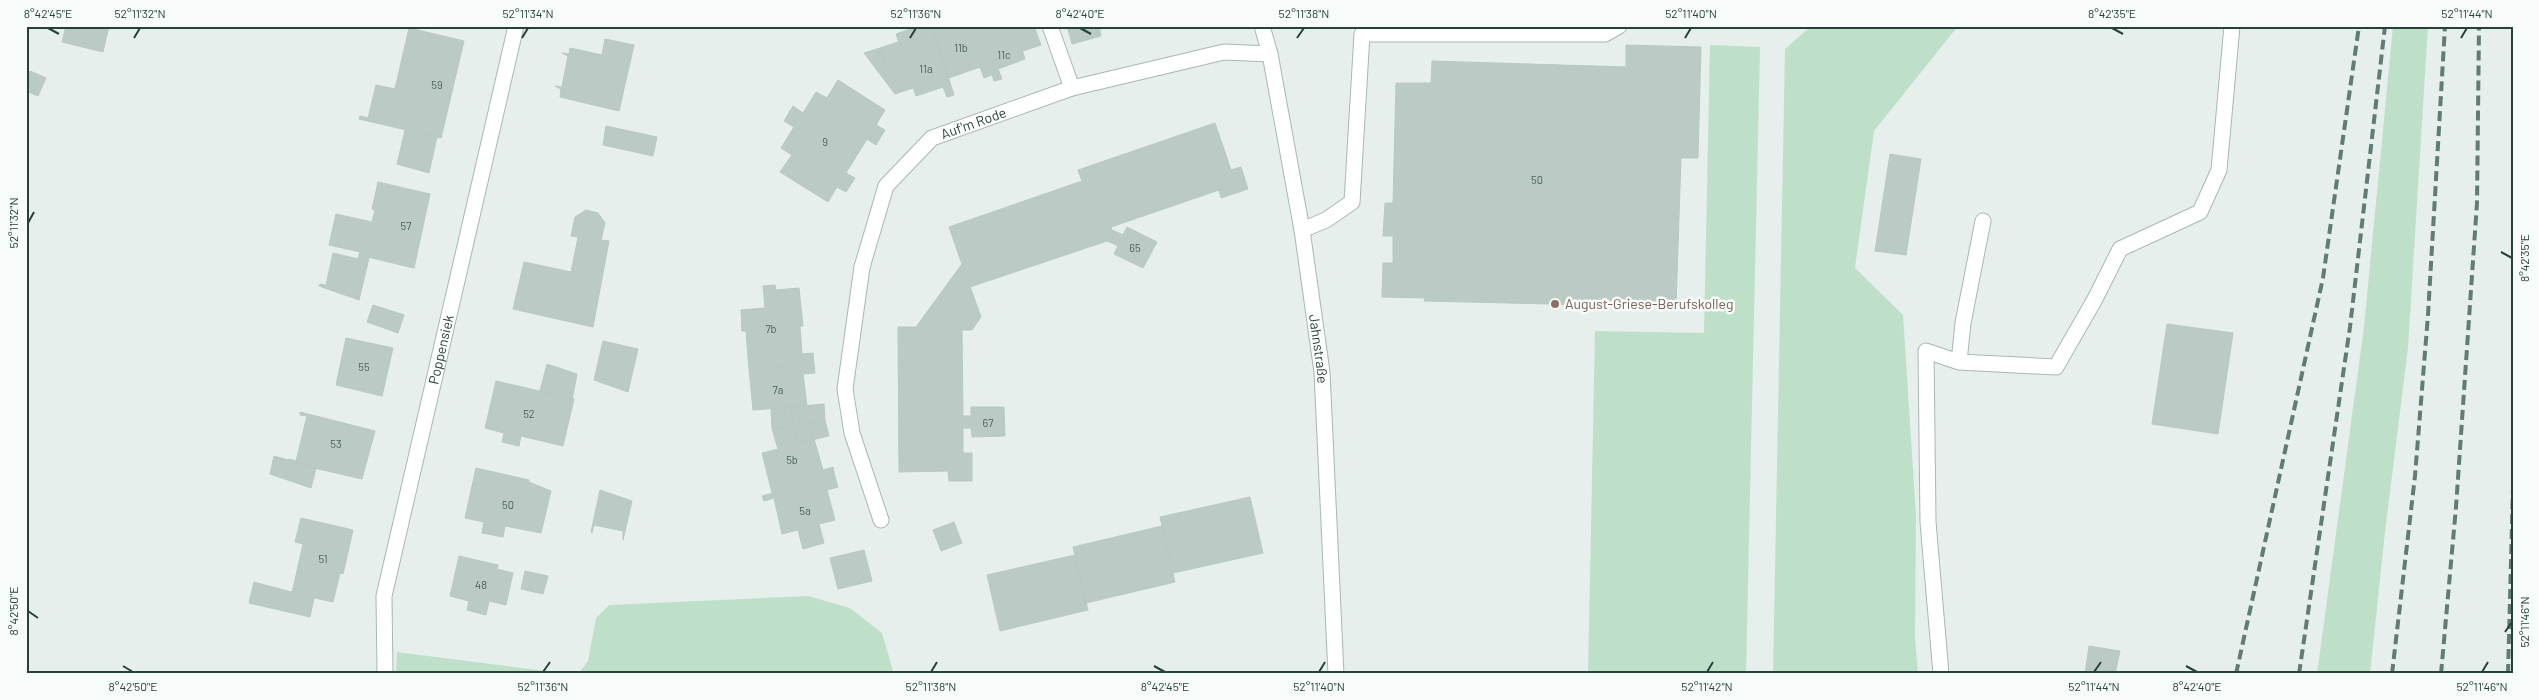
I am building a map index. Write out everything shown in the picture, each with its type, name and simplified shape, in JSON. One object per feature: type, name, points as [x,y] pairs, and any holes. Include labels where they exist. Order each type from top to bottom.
[{"type":"street","name":"Poppensiek","points":[[385,674],[384,596],[516,26]]},
{"type":"street","points":[[1050,26],[1072,88]]},
{"type":"street","name":"Jahnstraße","points":[[1262,26],[1270,54],[1302,230],[1322,372],[1336,674]]},
{"type":"street","points":[[1302,230],[1326,220],[1352,202],[1362,34],[1605,34],[1619,26]]},
{"type":"street","points":[[1941,674],[1928,522],[1926,351],[1959,362],[2056,367],[2095,299],[2120,249],[2200,212],[2219,170],[2232,26]]},
{"type":"street","name":"Auf'm Rode","points":[[881,520],[852,433],[845,389],[862,267],[886,186],[932,138],[1072,88],[1224,52],[1270,54]]},
{"type":"street","points":[[1959,362],[1963,323],[1983,221]]},
{"type":"green space","points":[[1811,26],[1958,26],[1874,131],[1855,268],[1903,315],[1916,515],[1915,637],[1918,674],[1773,674],[1785,49]]},
{"type":"green space","points":[[2393,26],[2428,26],[2408,348],[2385,532],[2370,674],[2317,674],[2364,327]]},
{"type":"green space","points":[[1710,45],[1760,47],[1746,674],[1588,674],[1595,331],[1704,333]]},
{"type":"green space","points":[[808,596],[850,608],[882,633],[894,674],[578,674],[588,661],[596,618],[609,605]]},
{"type":"green space","points":[[397,652],[568,674],[396,674]]},
{"type":"building","points":[[66,26],[109,26],[103,52],[62,42]]},
{"type":"building","points":[[919,26],[932,26],[954,95],[947,97],[943,87],[916,96],[896,34]]},
{"type":"building","points":[[940,26],[975,26],[991,75],[984,78],[980,67],[949,78],[932,29]]},
{"type":"building","points":[[975,26],[1014,26],[1025,59],[998,69],[1002,79],[994,81]]},
{"type":"building","points":[[1014,26],[1034,26],[1041,45],[1023,51]]},
{"type":"building","points":[[1067,26],[1099,26],[1101,36],[1072,44]]},
{"type":"building","points":[[409,28],[464,41],[441,138],[359,119],[360,116],[368,118],[376,85],[395,89]]},
{"type":"building","points":[[605,39],[634,45],[619,111],[560,97],[561,89],[555,86],[562,87],[568,56],[562,53],[569,54],[570,48],[602,55]]},
{"type":"building","points":[[898,42],[904,60],[886,66],[880,48]]},
{"type":"building","points":[[1626,45],[1701,47],[1698,158],[1681,158],[1676,307],[1424,301],[1425,298],[1382,297],[1383,263],[1393,263],[1393,236],[1383,236],[1385,203],[1393,203],[1396,83],[1431,83],[1432,61],[1626,67]]},
{"type":"building","points":[[880,48],[886,66],[904,60],[913,88],[895,94],[864,53]]},
{"type":"building","points":[[30,71],[46,78],[38,96],[26,91],[26,79]]},
{"type":"building","points":[[838,80],[885,110],[876,125],[885,130],[876,145],[867,139],[846,173],[855,178],[846,192],[837,187],[828,202],[780,172],[792,155],[781,148],[794,127],[784,121],[793,106],[803,113],[816,92],[827,98]]},
{"type":"building","points":[[1215,123],[1231,170],[1241,167],[1248,189],[1221,198],[1219,190],[1111,227],[1112,230],[1119,233],[1114,244],[1107,241],[970,287],[949,227],[1082,181],[1078,170]]},
{"type":"building","points":[[606,126],[657,137],[653,156],[603,145]]},
{"type":"building","points":[[405,130],[437,137],[429,173],[397,164]]},
{"type":"building","points":[[1890,154],[1921,159],[1906,255],[1875,251]]},
{"type":"building","points":[[378,182],[430,194],[414,268],[359,255],[360,252],[329,245],[336,214],[372,222],[375,210],[372,209]]},
{"type":"building","points":[[586,210],[598,213],[605,223],[601,240],[609,241],[593,327],[513,309],[524,262],[571,272],[578,237],[571,236],[575,217]]},
{"type":"building","points":[[1127,227],[1157,242],[1143,268],[1114,254],[1118,246],[1114,244],[1119,233],[1123,235]]},
{"type":"building","points":[[333,253],[358,259],[359,255],[369,258],[359,300],[319,286],[320,284],[326,285]]},
{"type":"building","points":[[962,264],[981,317],[972,330],[962,330],[963,416],[971,416],[971,407],[1004,407],[1005,436],[972,437],[971,428],[963,428],[963,453],[972,453],[972,481],[949,481],[948,471],[899,472],[898,327],[916,327]]},
{"type":"building","points":[[775,285],[776,290],[799,288],[803,326],[800,326],[802,354],[813,353],[814,364],[749,369],[746,331],[742,331],[741,310],[765,308],[763,286]]},
{"type":"building","points":[[373,305],[404,315],[398,333],[367,322]]},
{"type":"building","points":[[2167,324],[2233,333],[2218,434],[2152,424]]},
{"type":"building","points":[[346,338],[393,348],[382,396],[336,385]]},
{"type":"building","points":[[603,341],[638,349],[628,392],[594,380]]},
{"type":"building","points":[[547,364],[577,374],[572,400],[540,391]]},
{"type":"building","points":[[814,364],[815,373],[803,374],[807,406],[753,410],[749,369]]},
{"type":"building","points":[[496,381],[574,399],[563,446],[521,436],[519,446],[502,442],[504,433],[485,428]]},
{"type":"building","points":[[824,404],[825,421],[793,425],[791,407]]},
{"type":"building","points":[[791,407],[793,425],[772,429],[771,409]]},
{"type":"building","points":[[300,412],[375,431],[362,479],[288,462],[289,459],[296,461],[307,416],[300,415]]},
{"type":"building","points":[[825,421],[829,436],[798,443],[794,425]]},
{"type":"building","points":[[794,425],[798,443],[814,439],[823,470],[833,467],[835,477],[772,493],[762,453],[778,449],[772,429]]},
{"type":"building","points":[[274,456],[316,468],[311,488],[270,474]]},
{"type":"building","points":[[476,468],[529,480],[529,482],[551,491],[541,533],[505,526],[503,537],[482,533],[484,522],[465,518]]},
{"type":"building","points":[[835,477],[838,487],[827,490],[835,520],[819,524],[824,543],[803,549],[798,530],[782,534],[774,498],[764,501],[762,496]]},
{"type":"building","points":[[600,490],[632,501],[623,540],[623,531],[594,525],[591,532]]},
{"type":"building","points":[[1250,497],[1263,553],[1173,573],[1160,517]]},
{"type":"building","points":[[301,518],[353,530],[343,574],[340,573],[333,602],[292,593],[303,544],[295,542]]},
{"type":"building","points":[[954,522],[962,543],[941,551],[933,530]]},
{"type":"building","points":[[1162,526],[1175,582],[1086,603],[1073,547]]},
{"type":"building","points":[[864,550],[872,581],[838,589],[830,558]]},
{"type":"building","points":[[1075,555],[1088,610],[1000,631],[987,575]]},
{"type":"building","points":[[459,556],[498,565],[497,569],[513,573],[506,605],[489,601],[486,615],[467,610],[469,601],[450,596]]},
{"type":"building","points":[[525,571],[548,576],[543,594],[521,589]]},
{"type":"building","points":[[254,582],[314,598],[310,617],[249,603]]},
{"type":"building","points":[[2089,646],[2120,651],[2115,674],[2085,674]]},
{"type":"railway","points":[[2236,674],[2323,278],[2359,26]]},
{"type":"railway","points":[[2299,674],[2350,327],[2385,26]]},
{"type":"railway","points":[[2392,674],[2415,476],[2428,315],[2445,26]]},
{"type":"railway","points":[[2441,674],[2456,507],[2477,203],[2479,26]]},
{"type":"railway","points":[[2508,674],[2513,487]]},
{"type":"place","name":"August-Griese-Berufskolleg","points":[[1555,304]]}]
